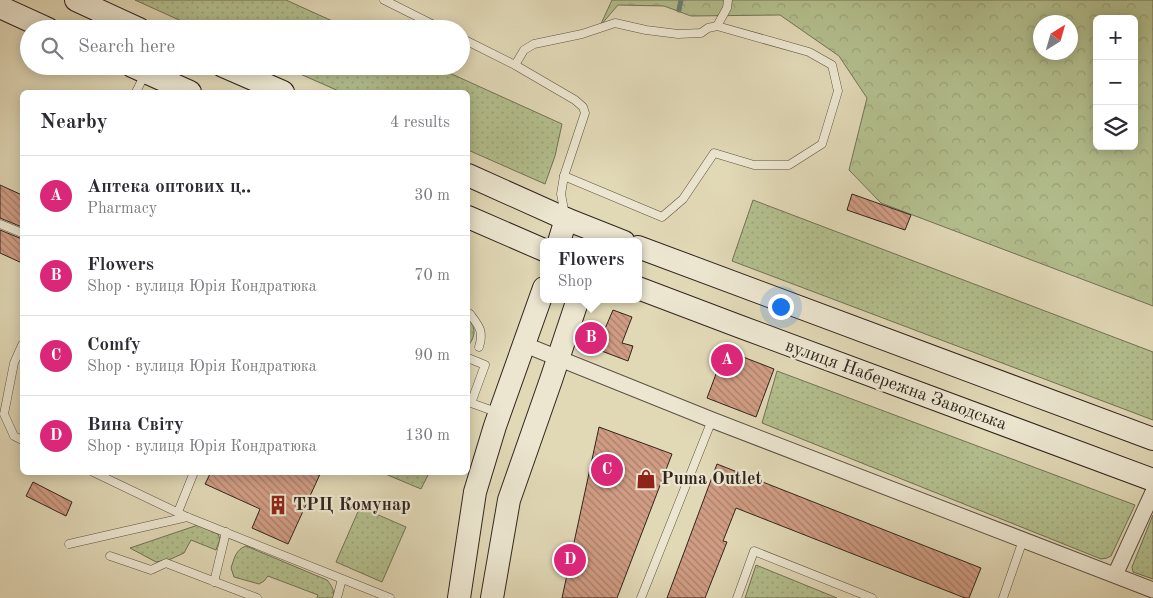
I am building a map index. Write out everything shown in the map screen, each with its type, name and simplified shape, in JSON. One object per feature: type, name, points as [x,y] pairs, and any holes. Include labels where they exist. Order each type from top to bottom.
[{"type":"main road","points":[[76,0],[119,20]]},
{"type":"main road","points":[[0,7],[28,20]]},
{"type":"main road","points":[[152,75],[186,90]]},
{"type":"main road","points":[[243,75],[277,90]]},
{"type":"main road","points":[[470,176],[566,219],[600,237]]},
{"type":"main road","points":[[470,218],[540,248]]},
{"type":"main road","points":[[560,238],[566,219]]},
{"type":"main road","points":[[642,248],[1153,439]]},
{"type":"main road","name":"вулиця Набережна Заводська","points":[[642,290],[1153,480]]},
{"type":"main road","points":[[459,598],[475,492],[523,344],[540,299]]},
{"type":"main road","points":[[492,598],[509,500],[577,303]]},
{"type":"street","points":[[523,344],[712,420],[1153,590]]},
{"type":"street","points":[[1115,575],[1153,492]]},
{"type":"lane","points":[[384,0],[424,20]]},
{"type":"lane","points":[[717,26],[728,8],[728,0]]},
{"type":"lane","points":[[515,65],[524,50],[534,44],[582,34],[615,23],[646,30],[678,34],[701,33],[708,28],[717,26],[809,52],[832,65],[838,92],[822,144],[789,165],[754,165],[714,153],[683,199],[662,217],[564,176]]},
{"type":"lane","points":[[470,42],[515,65],[575,100],[583,107],[585,113],[564,176],[561,194],[566,219]]},
{"type":"lane","points":[[136,90],[138,75]]},
{"type":"lane","points":[[0,224],[20,232]]},
{"type":"lane","points":[[470,314],[480,326],[482,339],[479,347]]},
{"type":"lane","points":[[20,350],[14,363],[4,414],[14,436],[20,439]]},
{"type":"lane","points":[[470,359],[485,365],[471,403],[500,413]]},
{"type":"lane","points":[[641,598],[712,420]]},
{"type":"lane","points":[[99,475],[188,517],[390,598]]},
{"type":"lane","points":[[178,512],[193,475]]},
{"type":"lane","points":[[69,544],[188,517]]},
{"type":"lane","points":[[214,582],[226,532]]},
{"type":"lane","points":[[1002,598],[1023,540]]},
{"type":"lane","points":[[737,598],[754,550],[872,598]]},
{"type":"lane","points":[[110,556],[151,570],[166,564],[257,598]]},
{"type":"lane","points":[[337,598],[342,579]]},
{"type":"green space","points":[[135,0],[286,0],[330,20],[179,20]]},
{"type":"green space","points":[[612,0],[1153,0],[1153,306],[881,203],[849,170],[867,98],[839,56],[780,15],[691,16],[664,6],[618,5],[600,26]]},
{"type":"green space","points":[[302,75],[454,75],[562,124],[555,156],[545,184],[470,151],[470,90],[336,90]]},
{"type":"green space","points":[[753,200],[1153,352],[1153,420],[732,261]]},
{"type":"green space","points":[[470,321],[474,329],[470,342]]},
{"type":"green space","points":[[777,371],[1135,505],[1111,556],[1101,559],[762,423]]},
{"type":"green space","points":[[388,475],[428,475],[421,489]]},
{"type":"green space","points":[[360,507],[406,527],[382,582],[336,562]]},
{"type":"green space","points":[[1153,515],[1153,579],[1133,572],[1132,567]]},
{"type":"green space","points":[[198,525],[218,534],[220,539],[216,550],[191,540],[184,553],[171,559],[156,562],[130,548]]},
{"type":"green space","points":[[246,546],[327,580],[334,593],[334,598],[317,598],[318,595],[268,576],[259,584],[234,577],[231,568],[234,558],[240,549]]},
{"type":"green space","points":[[756,565],[837,598],[745,598]]},
{"type":"building","points":[[0,185],[20,194],[20,226],[0,218]]},
{"type":"building","points":[[852,194],[911,215],[905,230],[847,210]]},
{"type":"building","points":[[0,230],[20,238],[20,262],[0,253]]},
{"type":"building","points":[[613,310],[632,317],[622,343],[633,346],[628,361],[583,344],[590,326],[604,331]]},
{"type":"building","points":[[725,350],[774,369],[756,417],[707,398]]},
{"type":"building","points":[[599,427],[672,454],[617,598],[562,598]]},
{"type":"building","points":[[717,464],[981,568],[969,598],[736,508],[723,541],[727,542],[705,598],[667,598]]},
{"type":"building","name":"ТРЦ Комунар","points":[[210,475],[320,475],[288,544],[252,528],[260,509],[205,484]]},
{"type":"building","points":[[33,482],[72,502],[66,516],[26,496]]},
{"type":"waterway","points":[[679,10],[681,0]]},
{"type":"place","name":"Flowers","points":[[591,338]]},
{"type":"place","name":"Аптека оптових ц‥","points":[[727,360]]},
{"type":"place","name":"Comfy","points":[[607,470]]},
{"type":"place","name":"Puma Outlet","points":[[646,479]]},
{"type":"place","name":"ТРЦ Комунар","points":[[278,505]]},
{"type":"place","name":"Вина Світу","points":[[570,560]]}]
